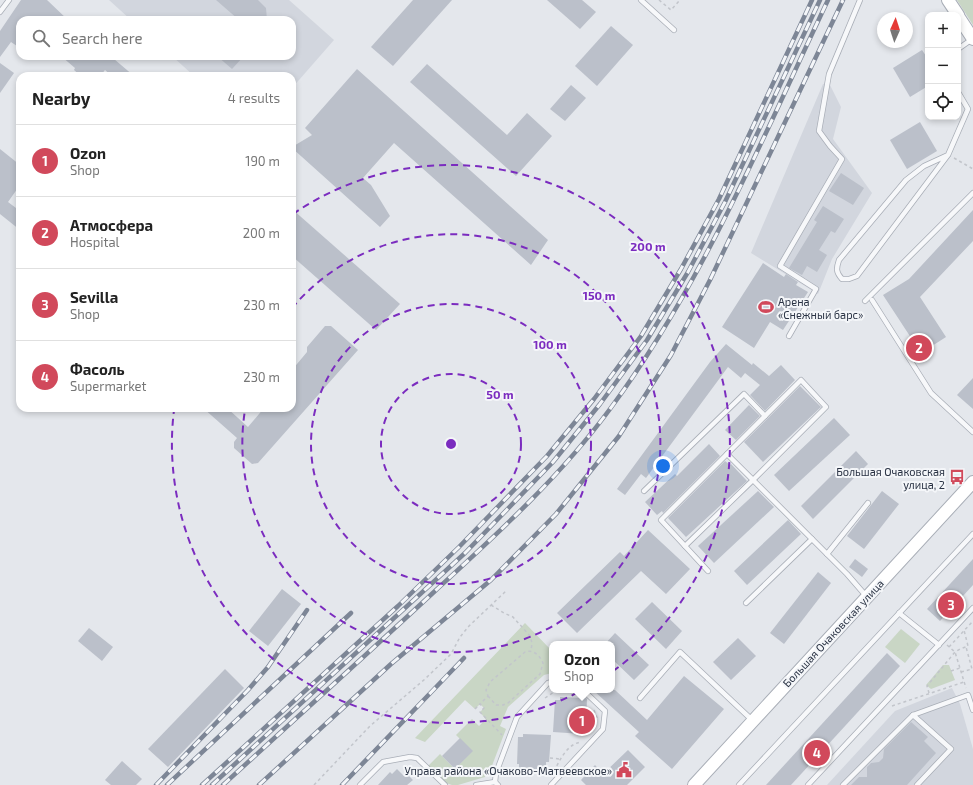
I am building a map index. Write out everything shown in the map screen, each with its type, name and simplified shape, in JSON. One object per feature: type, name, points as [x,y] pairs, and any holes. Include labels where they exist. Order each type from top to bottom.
[{"type":"street","points":[[948,0],[956,12]]},
{"type":"street","points":[[961,22],[970,41]]},
{"type":"street","name":"Большая Очаковская улица","points":[[694,785],[973,482]]},
{"type":"lane","points":[[0,12],[9,0]]},
{"type":"lane","points":[[641,0],[674,30]]},
{"type":"lane","points":[[789,336],[816,289],[780,266],[842,159],[819,131],[829,74],[860,0]]},
{"type":"lane","points":[[960,48],[970,41]]},
{"type":"lane","points":[[948,155],[924,166],[906,180],[838,260],[836,268],[842,279],[849,279],[857,276],[948,155],[968,109],[961,97]]},
{"type":"lane","points":[[865,301],[973,192]]},
{"type":"lane","points":[[872,300],[931,393],[973,432]]},
{"type":"lane","points":[[685,546],[754,480],[826,407],[801,380],[661,520],[708,571]]},
{"type":"lane","points":[[644,491],[744,394],[764,416]]},
{"type":"lane","points":[[727,454],[827,554],[867,597]]},
{"type":"lane","points":[[827,554],[868,503]]},
{"type":"lane","points":[[739,785],[973,534]]},
{"type":"lane","points":[[746,603],[812,539]]},
{"type":"lane","points":[[808,785],[973,608]]},
{"type":"lane","points":[[899,613],[939,645]]},
{"type":"lane","points":[[640,698],[680,652],[753,721]]},
{"type":"lane","points":[[476,785],[496,783],[496,773],[517,717],[549,683]]},
{"type":"lane","points":[[551,785],[603,728],[605,712],[586,693]]},
{"type":"lane","points":[[843,785],[913,715],[968,695],[973,710]]},
{"type":"lane","points":[[913,715],[951,749],[917,785]]},
{"type":"lane","points":[[360,785],[383,762],[410,757],[417,758],[445,785]]},
{"type":"path","points":[[659,0],[671,10],[680,0]]},
{"type":"path","points":[[948,155],[973,169]]},
{"type":"path","points":[[314,785],[370,726],[425,679],[450,654],[469,626],[506,592]]},
{"type":"path","points":[[491,605],[504,614],[513,617],[530,636],[532,652]]},
{"type":"path","points":[[949,647],[973,621]]},
{"type":"path","points":[[961,672],[972,669],[966,647],[968,646],[964,630]]},
{"type":"path","points":[[943,640],[955,652],[968,695]]},
{"type":"path","points":[[929,693],[927,686],[955,652],[966,647]]},
{"type":"path","points":[[525,652],[532,652],[541,657],[543,664],[540,674],[508,703],[496,705],[488,696],[486,690],[490,682],[525,652]]},
{"type":"path","points":[[951,671],[960,668]]},
{"type":"path","points":[[890,706],[964,682]]},
{"type":"path","points":[[539,699],[544,698],[552,693]]},
{"type":"path","points":[[474,709],[488,696]]},
{"type":"path","points":[[480,704],[484,708],[480,712],[508,741]]},
{"type":"path","points":[[591,706],[597,720],[597,724]]},
{"type":"path","points":[[586,719],[597,720]]},
{"type":"path","points":[[554,771],[560,759],[574,743],[584,741]]},
{"type":"path","points":[[550,758],[560,759]]},
{"type":"shaded area","points":[[109,0],[289,0],[334,40],[296,83],[296,72],[190,72],[176,60],[296,60],[296,16],[127,16]]},
{"type":"shaded area","points":[[823,84],[830,85],[841,107],[833,139],[872,193],[832,259],[818,294],[751,253]]},
{"type":"shaded area","points":[[952,688],[960,704],[973,749],[973,785],[827,785],[895,711]]},
{"type":"green space","points":[[957,0],[973,0],[973,25]]},
{"type":"green space","points":[[525,623],[549,648],[549,674],[544,675],[508,707],[500,726],[506,729],[490,771],[485,777],[458,785],[452,785],[446,783],[427,767],[440,754],[455,769],[472,751],[456,735],[472,719],[479,726],[484,721],[487,721],[480,712],[484,708],[480,704],[475,709],[465,700],[425,742],[415,738]]},
{"type":"green space","points":[[901,629],[920,644],[905,663],[885,647]]},
{"type":"green space","points":[[943,665],[949,665],[955,680],[931,689],[926,685]]},
{"type":"building","points":[[21,0],[47,0],[64,16],[16,16],[16,45],[11,42],[0,57],[0,31]]},
{"type":"building","points":[[216,0],[258,0],[266,8],[267,16],[234,16]]},
{"type":"building","points":[[413,0],[452,0],[393,66],[371,47]]},
{"type":"building","points":[[547,0],[582,0],[596,12],[580,29]]},
{"type":"building","points":[[611,26],[633,45],[597,86],[575,66]]},
{"type":"building","points":[[922,50],[925,54],[925,88],[910,97],[893,68]]},
{"type":"building","points":[[66,60],[115,60],[129,72],[107,72],[105,70],[103,72],[76,72],[74,70],[75,68]]},
{"type":"building","points":[[222,60],[240,60],[232,69]]},
{"type":"building","points":[[0,63],[14,73],[0,93]]},
{"type":"building","points":[[427,64],[507,135],[527,113],[552,136],[516,176],[410,82]]},
{"type":"building","points":[[357,69],[548,240],[531,265],[394,143],[363,178],[371,185],[390,216],[380,227],[296,152],[296,145],[312,135],[305,128]]},
{"type":"building","points":[[571,85],[586,98],[565,121],[550,109]]},
{"type":"building","points":[[920,122],[937,151],[907,169],[890,140]]},
{"type":"building","points":[[0,149],[16,162],[16,191],[8,202],[16,208],[16,227],[0,214]]},
{"type":"building","points":[[841,173],[864,188],[853,205],[829,191]]},
{"type":"building","points":[[823,206],[844,219],[835,233],[831,231],[819,250],[827,255],[817,272],[807,266],[802,275],[789,268],[817,222],[814,220]]},
{"type":"building","points":[[973,210],[973,241],[920,297],[946,337],[921,353],[883,295],[909,279]]},
{"type":"building","points":[[296,213],[400,304],[376,330],[296,260]]},
{"type":"building","name":"Арена «Снежный барс»","points":[[763,263],[784,277],[786,274],[798,282],[796,285],[808,292],[783,330],[770,322],[754,348],[722,327]]},
{"type":"building","points":[[325,326],[331,326],[358,350],[258,463],[252,464],[234,448],[234,442],[237,438],[208,412],[231,412],[248,427],[261,412],[296,412],[296,365],[307,352],[307,347]]},
{"type":"building","points":[[726,344],[752,365],[753,363],[769,376],[781,365],[795,380],[765,411],[750,395],[760,385],[745,373],[741,378],[728,367],[646,478],[641,474],[625,495],[617,489],[710,362]]},
{"type":"building","points":[[973,378],[973,409],[957,395]]},
{"type":"building","points":[[800,386],[821,407],[763,462],[744,442]]},
{"type":"building","points":[[749,405],[760,416],[736,440],[725,430]]},
{"type":"building","points":[[834,418],[850,435],[789,491],[774,475]]},
{"type":"building","points":[[709,444],[720,456],[663,513],[662,511],[657,515],[645,502],[675,474],[677,476]]},
{"type":"building","points":[[856,451],[868,464],[813,519],[801,506]]},
{"type":"building","points":[[725,461],[730,465],[731,464],[747,481],[686,537],[668,518]]},
{"type":"building","points":[[758,491],[774,507],[714,563],[698,546]]},
{"type":"building","points":[[882,491],[899,504],[864,549],[847,536]]},
{"type":"building","points":[[788,520],[801,534],[747,585],[734,571]]},
{"type":"building","points":[[648,530],[690,569],[666,594],[641,571],[577,633],[557,613],[620,552],[624,556]]},
{"type":"building","points":[[855,559],[868,569],[862,577],[849,567]]},
{"type":"building","points":[[973,559],[973,585],[940,621],[927,609]]},
{"type":"building","points":[[818,572],[831,583],[784,644],[770,633]]},
{"type":"building","points":[[282,589],[301,604],[268,646],[249,631]]},
{"type":"building","points":[[652,602],[682,631],[666,649],[635,619]]},
{"type":"building","points":[[89,628],[113,647],[102,661],[78,641]]},
{"type":"building","points":[[615,633],[649,665],[634,680],[615,662],[615,641],[608,641]]},
{"type":"building","points":[[738,638],[756,656],[731,680],[713,662]]},
{"type":"building","points":[[887,653],[900,666],[791,785],[766,785]]},
{"type":"building","points":[[225,669],[244,688],[168,767],[148,749]]},
{"type":"building","points":[[684,676],[724,709],[672,769],[635,736],[639,732],[596,693],[615,693],[615,690],[647,720]]},
{"type":"building","points":[[560,697],[587,699],[586,725],[583,725],[582,734],[553,732],[555,700],[560,700]]},
{"type":"building","points":[[911,722],[928,737],[924,741],[936,753],[907,785],[851,785],[859,777],[867,777],[867,767],[871,763],[879,762],[883,758],[884,749]]},
{"type":"building","points":[[523,734],[551,735],[549,762],[546,762],[546,771],[519,770],[519,764],[517,764],[518,737],[523,737]]},
{"type":"building","points":[[460,738],[473,751],[455,769],[442,756]]},
{"type":"building","name":"Управа района «Очаково-Матвеевское»","points":[[628,750],[645,767],[627,785],[586,785],[581,780],[595,765],[603,774]]},
{"type":"building","points":[[122,761],[142,779],[136,785],[111,785],[105,780]]},
{"type":"building","points":[[397,769],[404,776],[407,774],[413,780],[407,785],[378,785],[390,772],[392,774]]},
{"type":"railway","points":[[202,785],[398,606],[459,547],[547,456],[594,399],[641,336],[681,269],[719,199],[812,0]]},
{"type":"railway","points":[[212,785],[465,553],[553,462],[600,404],[647,340],[688,272],[725,202],[820,0]]},
{"type":"railway","points":[[223,785],[481,548],[527,504],[591,434],[643,362],[674,312],[702,262],[729,210],[828,0]]},
{"type":"railway","points":[[259,785],[391,664],[491,580],[556,514],[619,436],[671,355],[710,280],[843,0]]},
{"type":"railway","points":[[156,785],[248,690],[268,667],[307,610]]},
{"type":"railway","points":[[167,785],[351,613]]},
{"type":"railway","points":[[342,785],[464,658]]},
{"type":"place","name":"Арена «Снежный барс»","points":[[766,307]]},
{"type":"place","name":"Атмосфера","points":[[919,348]]},
{"type":"place","name":"Большая Очаковская улица, 2","points":[[957,477]]},
{"type":"place","name":"Sevilla","points":[[951,605]]},
{"type":"place","name":"Ozon","points":[[582,721]]},
{"type":"place","name":"Фасоль","points":[[817,753]]},
{"type":"place","name":"Управа района «Очаково-Матвеевское»","points":[[624,770]]}]
